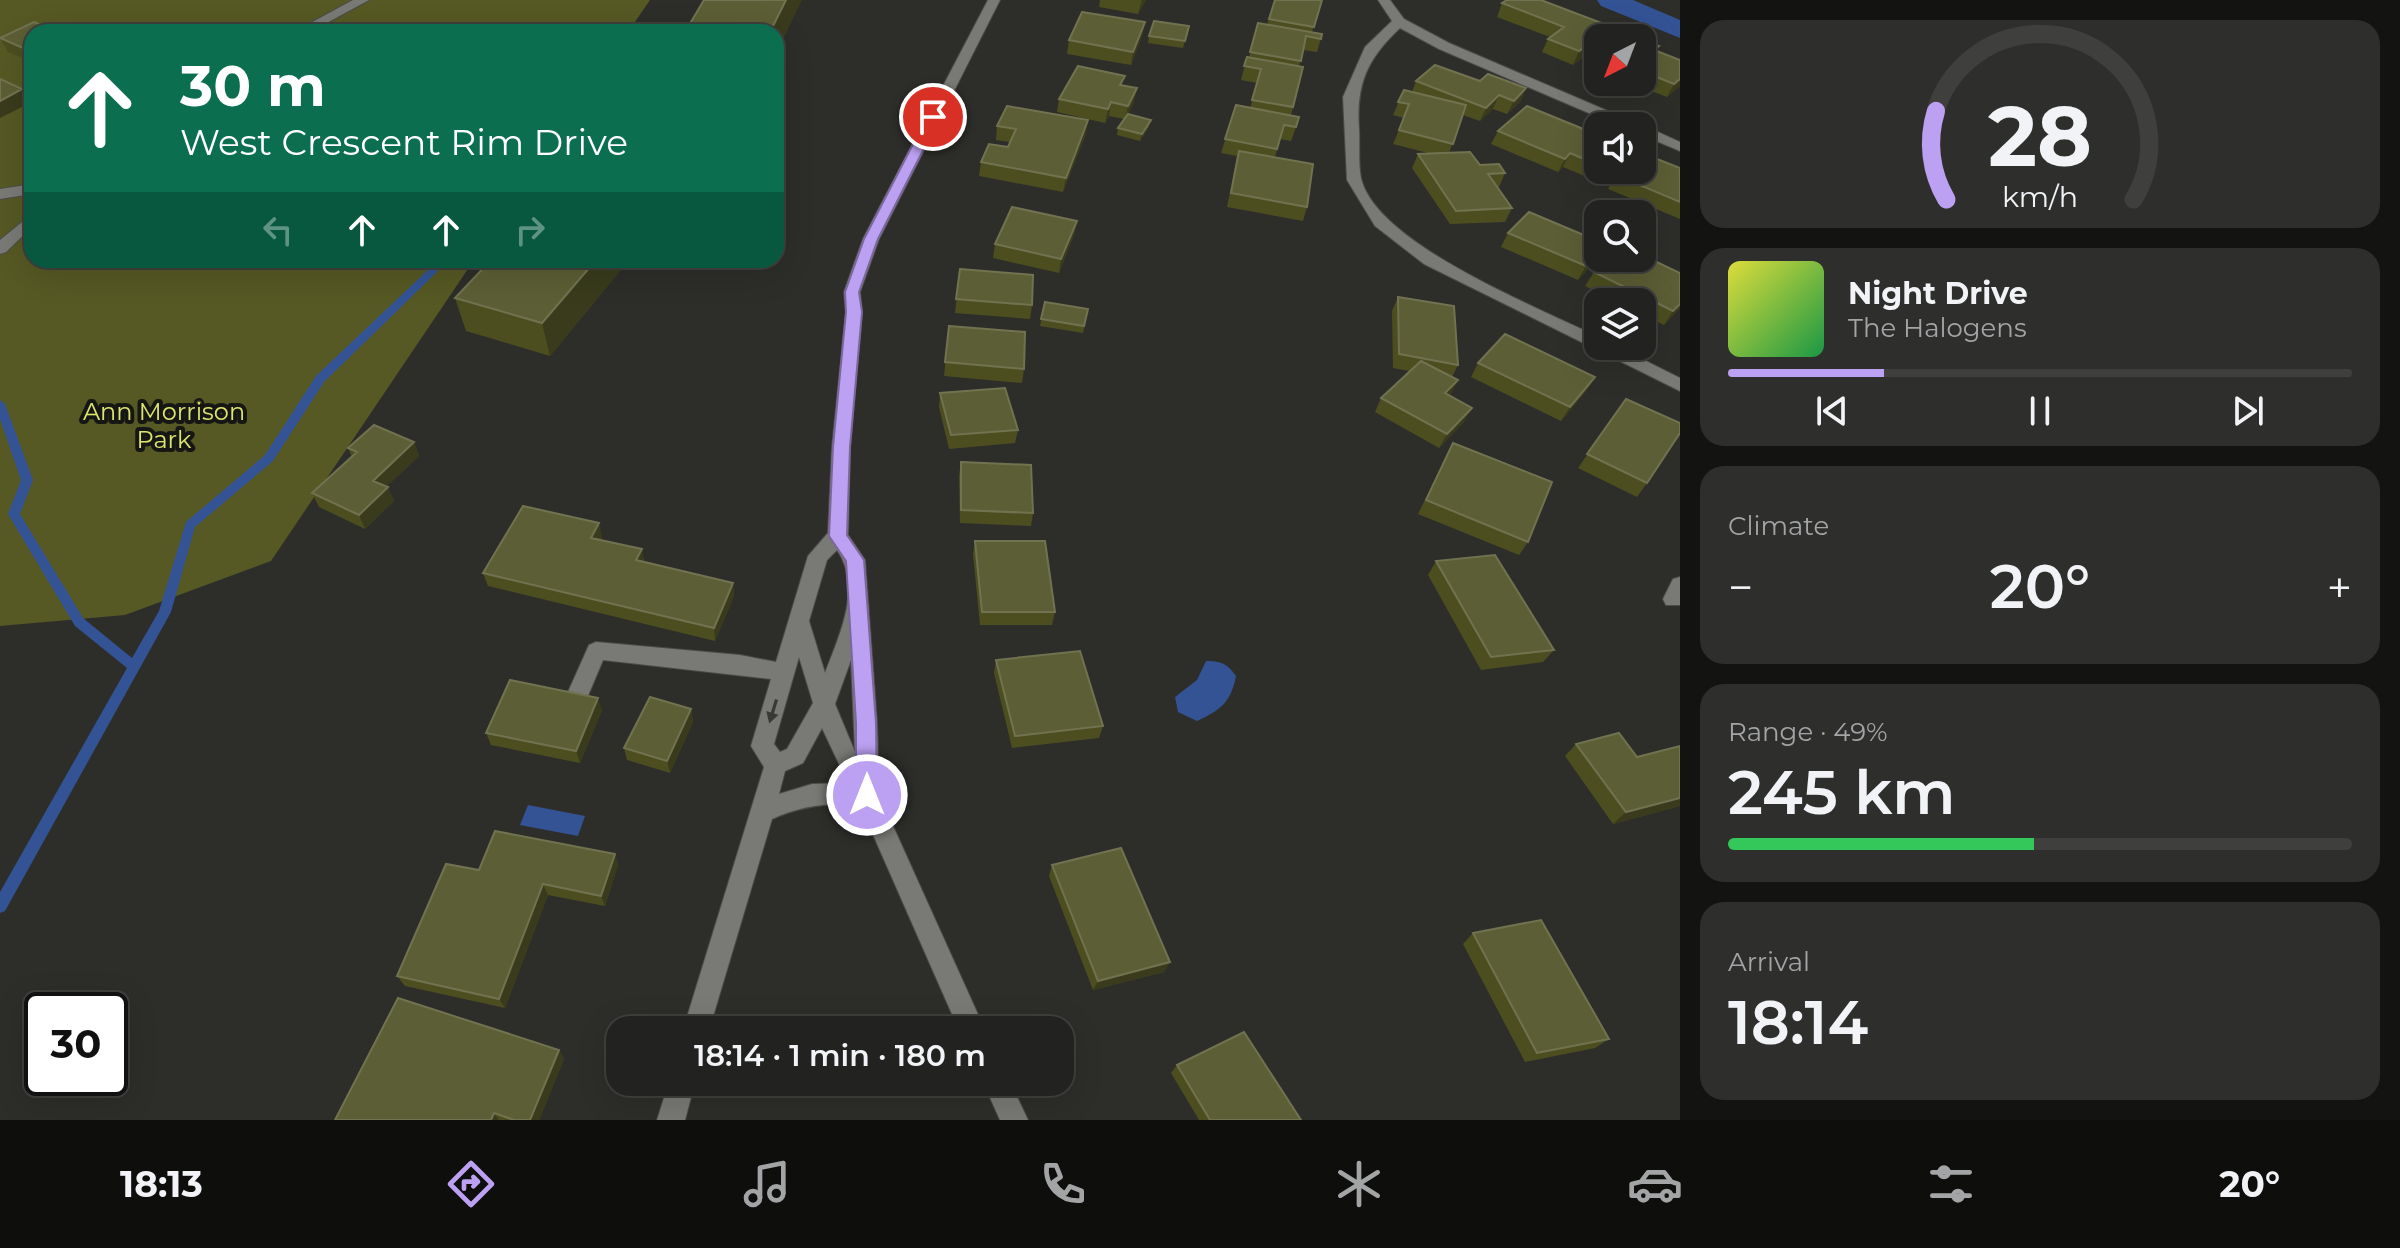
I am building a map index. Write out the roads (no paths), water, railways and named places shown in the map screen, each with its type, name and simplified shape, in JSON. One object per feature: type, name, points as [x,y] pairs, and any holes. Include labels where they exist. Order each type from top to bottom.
[{"type":"street","points":[[316,24],[363,0]]},
{"type":"street","points":[[867,795],[866,723],[855,560],[838,536],[841,447],[854,312],[852,292],[871,239],[994,0]]},
{"type":"street","points":[[1384,0],[1399,22],[1444,46],[1598,112]]},
{"type":"street","points":[[1399,22],[1372,47],[1350,97],[1354,180],[1380,223],[1430,260],[1584,337]]},
{"type":"street","points":[[1656,136],[1680,147]]},
{"type":"street","points":[[0,194],[24,190]]},
{"type":"street","points":[[0,249],[24,226]]},
{"type":"street","points":[[1630,360],[1680,385]]},
{"type":"street","points":[[776,765],[762,746],[818,556],[838,536]]},
{"type":"street","points":[[700,1016],[776,765],[795,756],[824,705],[858,613]]},
{"type":"street","points":[[799,622],[824,705],[849,768],[867,795],[966,1016]]},
{"type":"street","points":[[579,692],[596,651],[740,664],[784,672]]},
{"type":"street","points":[[759,813],[803,794],[824,791],[867,795]]},
{"type":"street","points":[[671,1120],[678,1096]]},
{"type":"street","points":[[1003,1096],[1014,1120]]},
{"type":"water","points":[[1206,661],[1224,664],[1236,676],[1224,704],[1197,721],[1178,712],[1175,697],[1197,680]]},
{"type":"water","points":[[528,805],[585,816],[578,836],[520,825]]},
{"type":"waterway","points":[[1610,0],[1680,30]]},
{"type":"waterway","points":[[0,906],[165,612],[190,525],[269,458],[320,379],[435,268]]},
{"type":"waterway","points":[[0,404],[27,480],[14,514],[79,622],[134,667]]},
{"type":"park label","name":"Ann Morrison Park","points":[[164,426]]}]
